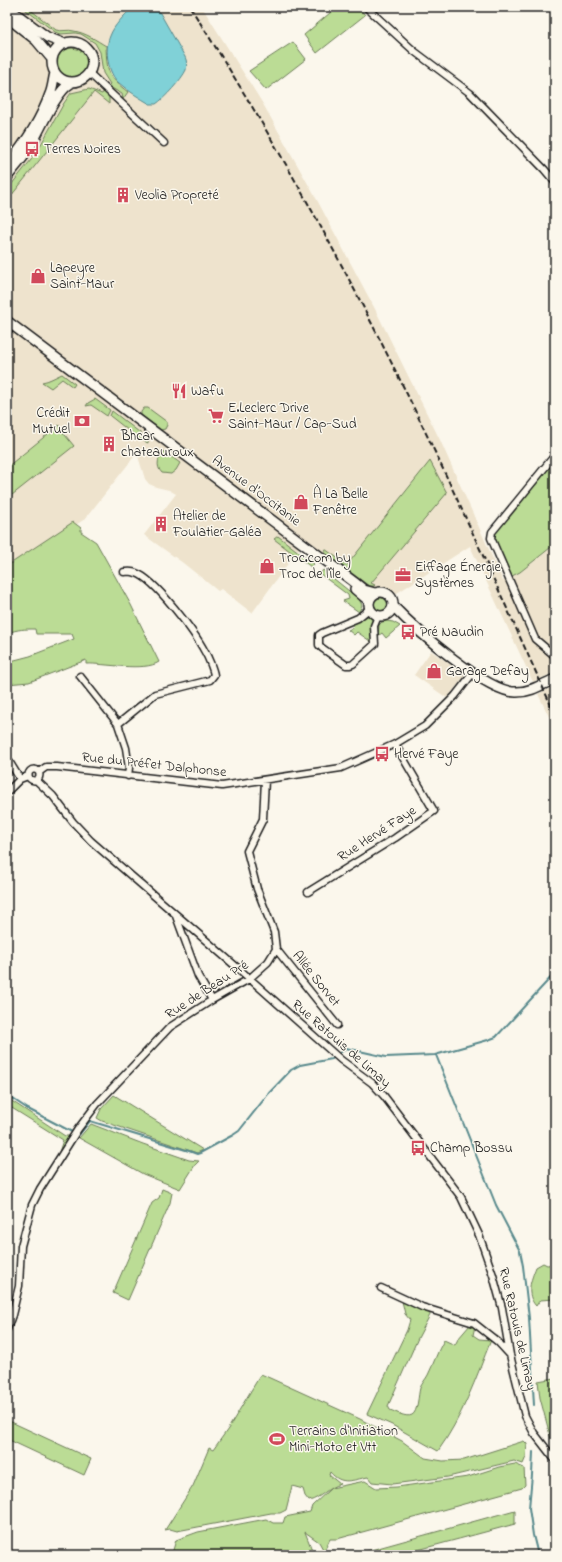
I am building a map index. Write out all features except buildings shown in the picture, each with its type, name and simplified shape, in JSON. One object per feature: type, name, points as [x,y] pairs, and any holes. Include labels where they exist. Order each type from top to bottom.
[{"type":"main road","points":[[7,7],[47,37],[65,44]]},
{"type":"main road","points":[[7,17],[36,40],[52,59],[55,73],[50,94],[38,120],[28,137],[7,166]]},
{"type":"main road","points":[[52,59],[54,52],[59,47],[72,42],[85,47],[92,59],[92,66],[89,73],[78,82],[62,80],[55,73]]},
{"type":"main road","points":[[7,177],[28,149],[65,86],[71,82]]},
{"type":"main road","name":"Avenue d'Occitanie","points":[[7,321],[354,582],[366,590],[375,593],[382,592],[387,594],[391,598],[393,606],[416,629],[474,673],[501,689],[517,692],[536,688],[555,679]]},
{"type":"main road","name":"Avenue d'Occitanie","points":[[7,327],[354,588],[369,605],[373,614],[382,615],[416,629]]},
{"type":"main road","points":[[369,605],[375,593]]},
{"type":"main road","points":[[382,615],[389,613],[393,606]]},
{"type":"street","points":[[366,7],[414,51],[470,93],[518,141],[555,182]]},
{"type":"street","points":[[89,73],[164,143]]},
{"type":"street","points":[[555,454],[492,532],[491,538],[535,639],[555,656]]},
{"type":"street","points":[[118,724],[155,694],[212,678],[213,672],[206,655],[179,615],[152,582],[136,572],[124,572]]},
{"type":"street","points":[[369,605],[358,618],[319,635],[319,644],[322,648],[346,665],[353,664],[376,644],[374,626],[382,615]]},
{"type":"street","name":"Rue du Préfet Dalphonse","points":[[39,772],[46,767],[56,767],[222,786],[341,768],[395,744],[425,726],[455,696],[474,673]]},
{"type":"street","points":[[80,676],[118,724],[126,748],[129,768],[128,776]]},
{"type":"street","name":"Rue Hervé Faye","points":[[308,892],[395,838],[434,810],[395,744]]},
{"type":"street","points":[[7,758],[20,778]]},
{"type":"street","points":[[7,792],[20,778],[28,776],[31,770],[36,770],[39,772],[40,776],[36,780],[32,781],[28,776]]},
{"type":"street","name":"Rue Ratouis de Limay","points":[[36,780],[91,841],[329,1050],[372,1083],[384,1096],[461,1198],[478,1235],[493,1275],[502,1308],[510,1355],[525,1416],[534,1433],[555,1460]]},
{"type":"street","points":[[265,780],[263,819],[246,851],[257,889],[274,932],[276,949]]},
{"type":"street","points":[[175,915],[198,976],[212,1000]]},
{"type":"street","name":"Rue de Beau Pré","points":[[7,1329],[19,1286],[21,1246],[32,1205],[40,1189],[78,1129],[97,1104],[170,1027],[212,1000],[249,979],[268,962],[276,949]]},
{"type":"street","name":"Allée Sorvet","points":[[276,949],[337,1025]]},
{"type":"street","points":[[381,1288],[422,1307],[474,1323],[498,1342],[510,1355]]},
{"type":"shaded area","points":[[7,7],[202,7],[263,104],[317,200],[375,309],[440,440],[503,581],[520,572],[555,544],[555,672],[533,682],[470,546],[397,593],[369,586],[306,539],[252,613],[221,589],[218,591],[183,563],[144,535],[176,494],[169,490],[149,484],[145,479],[137,453],[85,519],[9,568],[7,566]]},
{"type":"shaded area","points":[[431,651],[466,675],[447,698],[414,675]]},
{"type":"shaded area","points":[[553,687],[555,691],[555,729],[538,694]]},
{"type":"green space","points":[[22,7],[27,7],[56,30],[72,30],[83,33],[106,46],[108,67],[112,77],[128,92],[123,99],[122,94],[108,86],[110,84],[103,73],[100,52],[95,43],[81,34],[60,34],[55,32]]},
{"type":"green space","points":[[337,7],[358,7],[365,15],[317,53],[304,35]]},
{"type":"green space","points":[[293,42],[306,59],[266,90],[249,71]]},
{"type":"green space","points":[[72,48],[78,49],[86,57],[86,69],[78,77],[72,78],[66,77],[58,69],[57,63],[58,57],[66,49]]},
{"type":"green space","points":[[89,89],[102,94],[104,91],[109,94],[109,104],[94,92],[7,201],[7,190],[35,155],[71,93]]},
{"type":"green space","points":[[62,374],[75,384],[73,387],[62,379],[51,388],[42,382],[50,380]]},
{"type":"green space","points":[[95,399],[110,410],[107,416],[91,405],[86,406]]},
{"type":"green space","points":[[144,408],[148,408],[167,422],[165,429],[161,430],[141,415]]},
{"type":"green space","points":[[112,411],[148,439],[148,443],[138,438],[110,416]]},
{"type":"green space","points":[[59,425],[74,446],[7,499],[7,467]]},
{"type":"green space","points":[[162,450],[180,463],[176,470],[171,474],[162,473],[159,468],[158,462]]},
{"type":"green space","points":[[430,461],[447,493],[371,583],[375,585],[374,586],[369,586],[325,553],[325,549],[347,565]]},
{"type":"green space","points":[[549,466],[555,473],[555,544],[520,572],[510,577],[494,541],[495,532]]},
{"type":"green space","points":[[73,522],[81,528],[81,532],[96,542],[131,605],[159,662],[152,665],[134,667],[86,664],[86,660],[29,682],[7,684],[7,662],[30,656],[74,639],[72,634],[36,634],[35,629],[7,633],[7,566]]},
{"type":"green space","points":[[278,536],[314,564],[311,567],[274,539]]},
{"type":"green space","points":[[323,570],[359,599],[362,605],[359,612],[343,601],[349,599],[348,595],[320,574]]},
{"type":"green space","points":[[378,598],[384,598],[388,602],[388,608],[384,612],[378,612],[374,608],[374,602]]},
{"type":"green space","points":[[368,616],[374,621],[373,643],[357,632],[354,635],[348,630],[354,627],[352,623]]},
{"type":"green space","points":[[382,622],[393,622],[400,626],[386,638],[382,633],[378,636],[379,625]]},
{"type":"green space","points":[[114,1095],[203,1150],[197,1153],[97,1118],[101,1109]]},
{"type":"green space","points":[[7,1098],[65,1136],[69,1136],[72,1133],[58,1155],[63,1140],[7,1105]]},
{"type":"green space","points":[[91,1124],[189,1160],[199,1161],[180,1189],[143,1174],[79,1138]]},
{"type":"green space","points":[[162,1189],[172,1193],[170,1203],[128,1300],[113,1293],[152,1203],[159,1198]]},
{"type":"green space","points":[[543,1263],[547,1265],[555,1264],[555,1299],[540,1300],[536,1306],[531,1297],[530,1287],[536,1267]]},
{"type":"green space","points":[[402,1301],[430,1313],[430,1315],[418,1338],[388,1406],[390,1410],[407,1416],[414,1413],[417,1407],[420,1388],[428,1375],[444,1340],[455,1345],[470,1325],[475,1326],[473,1335],[479,1339],[491,1340],[461,1411],[447,1438],[438,1451],[392,1425],[367,1414],[407,1330],[410,1320],[405,1314]]},
{"type":"green space","points":[[261,1374],[360,1419],[402,1441],[425,1458],[443,1461],[464,1460],[524,1441],[527,1444],[526,1457],[523,1464],[514,1461],[448,1477],[392,1484],[372,1482],[368,1477],[343,1481],[330,1472],[329,1475],[340,1484],[336,1485],[317,1498],[309,1501],[305,1496],[303,1489],[292,1486],[286,1510],[280,1513],[271,1513],[177,1531],[170,1529],[165,1530],[193,1486],[209,1448],[213,1450],[228,1429]]},
{"type":"green space","points":[[555,1378],[555,1436],[551,1439],[540,1398],[538,1381]]},
{"type":"green space","points":[[7,1420],[91,1459],[84,1475],[7,1439]]},
{"type":"green space","points":[[515,1464],[524,1468],[525,1485],[522,1488],[337,1539],[330,1539],[324,1551],[319,1542],[305,1532],[314,1555],[174,1555],[173,1550],[176,1540],[198,1532],[266,1519],[273,1523],[283,1523],[285,1517],[310,1512],[312,1506],[331,1488],[365,1481],[376,1488],[397,1487],[468,1477],[499,1467]]},
{"type":"green space","points":[[515,1510],[515,1524],[399,1555],[353,1555]]},
{"type":"water","points":[[133,7],[153,7],[160,13],[187,63],[184,74],[168,93],[156,104],[150,104],[130,92],[119,83],[112,74],[108,61],[107,48],[112,32]]},
{"type":"waterway","points":[[79,1135],[90,1121],[197,1154],[200,1153],[239,1131],[269,1093],[291,1070],[300,1065],[332,1059],[346,1048],[386,1057],[435,1055],[488,1040],[496,1037],[555,973]]},
{"type":"waterway","points":[[436,1055],[496,1205],[520,1251],[529,1318],[534,1405]]},
{"type":"waterway","points":[[7,1095],[28,1109],[72,1132]]},
{"type":"waterway","points":[[533,1452],[529,1508],[538,1555]]},
{"type":"railway","points":[[190,7],[242,90],[292,175],[362,304],[407,393],[450,484],[555,714]]},
{"type":"place","name":"Terres Noires","points":[[32,149]]},
{"type":"place","name":"Veolia Propreté","points":[[123,195]]},
{"type":"place","name":"Lapeyre Saint-Maur","points":[[38,276]]},
{"type":"place","name":"Wafu","points":[[179,391]]},
{"type":"place","name":"E.Leclerc Drive Saint-Maur / Cap-Sud","points":[[216,416]]},
{"type":"place","name":"Crédit Mutuel","points":[[82,421]]},
{"type":"place","name":"Bhcar chateauroux","points":[[109,444]]},
{"type":"place","name":"À La Belle Fenêtre","points":[[301,502]]},
{"type":"place","name":"Atelier de Foulatier-Galéa","points":[[161,524]]},
{"type":"place","name":"Troc.com by Troc de l'île","points":[[267,566]]},
{"type":"place","name":"Eiffage Énergie Systèmes","points":[[403,575]]},
{"type":"place","name":"Pré Naudin","points":[[408,632]]},
{"type":"place","name":"Garage Defay","points":[[434,671]]},
{"type":"place","name":"Hervé Faye","points":[[382,754]]},
{"type":"place","name":"Champ Bossu","points":[[418,1148]]},
{"type":"place","name":"Terrains d'Initiation Mini-Moto et Vtt","points":[[277,1439]]}]
